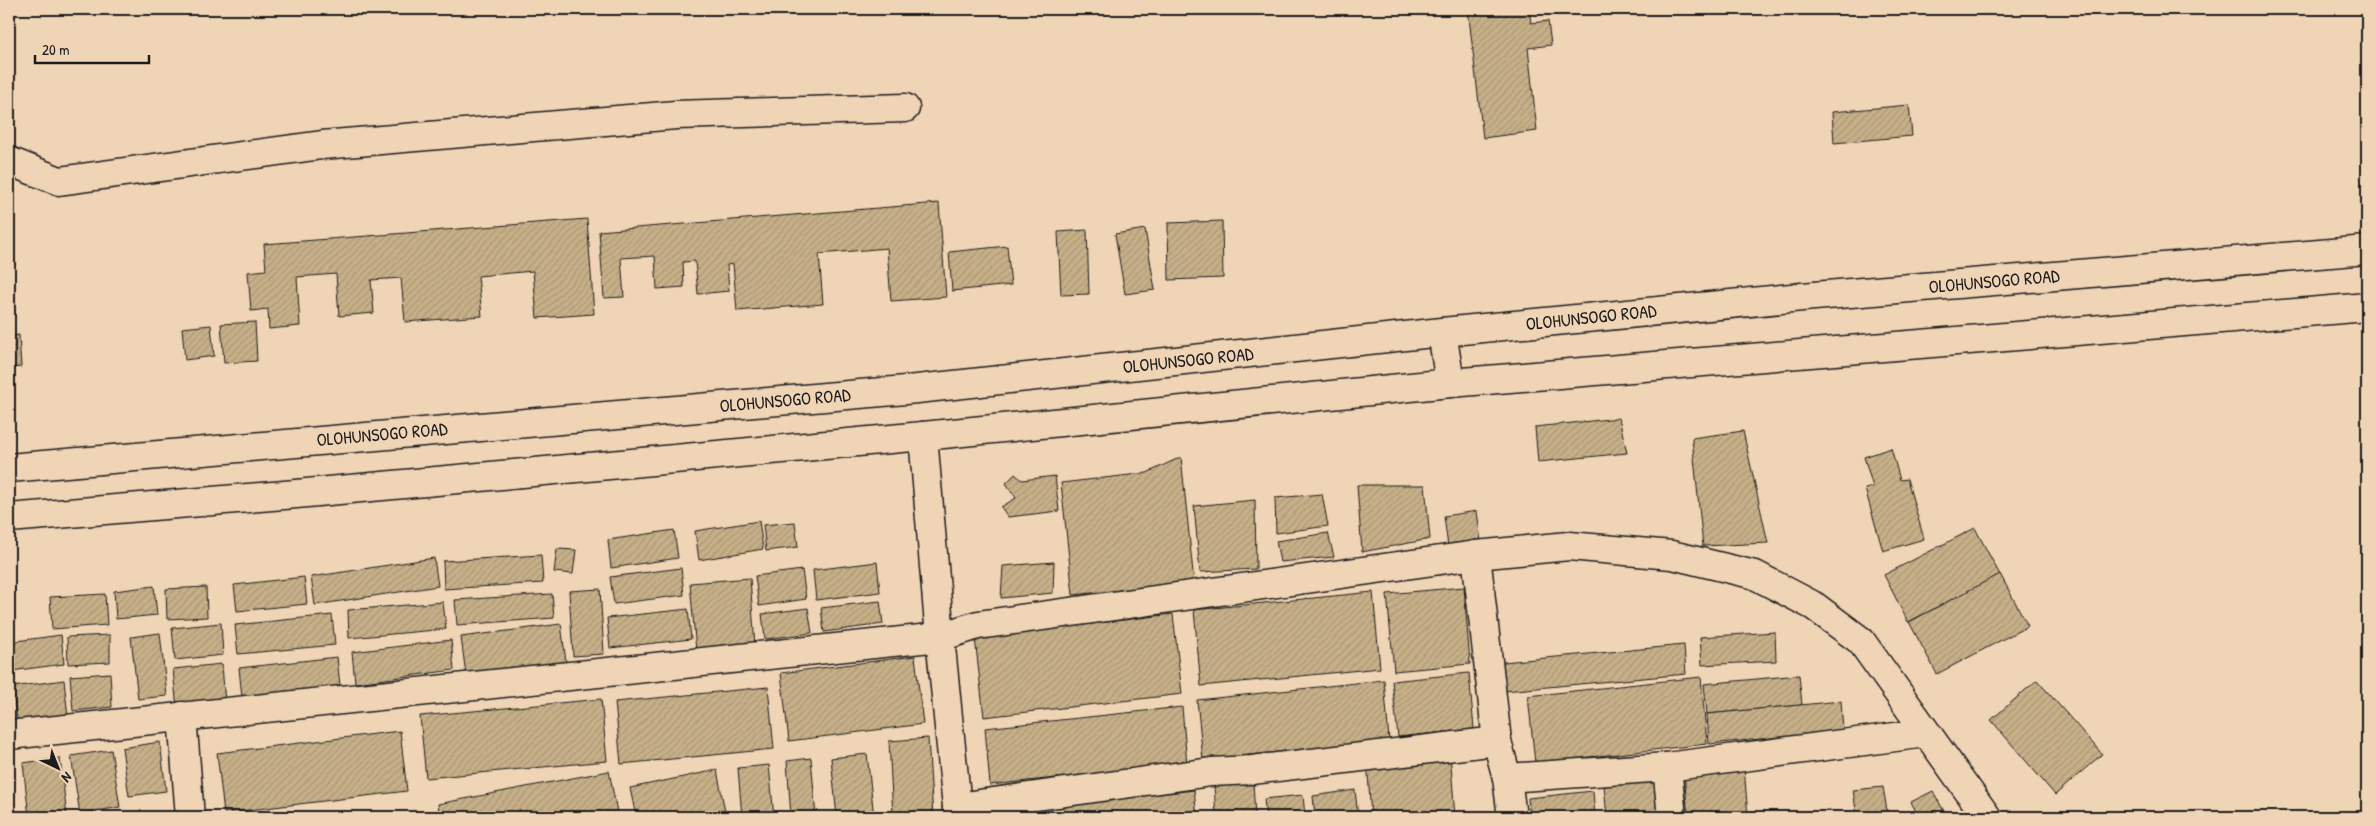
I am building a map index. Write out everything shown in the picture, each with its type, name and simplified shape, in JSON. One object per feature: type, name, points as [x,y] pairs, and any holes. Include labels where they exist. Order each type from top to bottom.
[{"type":"main road","points":[[9,161],[59,180],[332,144],[676,115],[905,108]]},
{"type":"main road","name":"OLOHUNSOGO ROAD","points":[[9,468],[917,389],[1442,332],[1802,296],[2367,250]]},
{"type":"main road","points":[[9,518],[296,494],[923,436],[1450,383],[2367,307]]},
{"type":"main road","points":[[1442,332],[1450,383]]},
{"type":"main road","points":[[923,436],[957,812],[1210,772],[1252,770],[1497,741]]},
{"type":"main road","points":[[9,735],[940,637],[978,625],[1476,555],[1569,546],[1672,555],[1755,575],[1814,606],[1860,641],[1987,817]]},
{"type":"main road","points":[[1476,555],[1497,741],[1507,778],[1512,817]]},
{"type":"main road","points":[[182,716],[190,817]]},
{"type":"main road","points":[[1507,778],[1667,767],[1926,733]]},
{"type":"main road","points":[[1667,767],[1672,817]]},
{"type":"building","points":[[1468,9],[1529,9],[1531,23],[1548,21],[1551,45],[1528,48],[1537,131],[1483,138]]},
{"type":"building","points":[[1909,105],[1912,136],[1834,143],[1832,112]]},
{"type":"building","points":[[939,203],[946,297],[891,301],[887,248],[819,254],[823,304],[737,311],[733,264],[727,265],[729,291],[698,294],[695,261],[683,262],[684,287],[657,289],[655,256],[621,258],[624,297],[604,298],[599,231]]},
{"type":"building","points":[[587,219],[594,314],[537,318],[533,271],[478,276],[482,316],[405,322],[401,278],[371,280],[374,313],[339,316],[336,274],[297,277],[300,326],[269,329],[268,309],[251,311],[248,272],[266,270],[264,244]]},
{"type":"building","points":[[1222,221],[1223,278],[1169,280],[1168,223]]},
{"type":"building","points":[[1145,229],[1155,290],[1125,294],[1115,234]]},
{"type":"building","points":[[1087,230],[1089,294],[1061,295],[1058,232]]},
{"type":"building","points":[[1007,246],[1011,285],[952,291],[949,252]]},
{"type":"building","points":[[255,322],[257,361],[224,363],[221,324]]},
{"type":"building","points":[[211,325],[214,356],[185,360],[182,328]]},
{"type":"building","points":[[19,335],[21,367],[9,368],[9,336]]},
{"type":"building","points":[[1619,418],[1627,453],[1538,462],[1535,427]]},
{"type":"building","points":[[1743,431],[1768,543],[1703,546],[1692,438]]},
{"type":"building","points":[[1891,448],[1900,480],[1907,479],[1924,539],[1883,551],[1865,489],[1873,487],[1864,457]]},
{"type":"building","points":[[1181,457],[1194,582],[1073,595],[1061,483],[1147,473]]},
{"type":"building","points":[[1015,474],[1022,480],[1055,476],[1059,511],[1008,517],[1001,507],[1016,498],[1006,483]]},
{"type":"building","points":[[1357,485],[1425,485],[1430,539],[1362,552]]},
{"type":"building","points":[[1322,494],[1328,526],[1276,533],[1275,498]]},
{"type":"building","points":[[1255,500],[1256,569],[1200,572],[1194,506]]},
{"type":"building","points":[[1477,511],[1481,542],[1448,547],[1444,516]]},
{"type":"building","points":[[759,521],[763,549],[699,560],[695,531]]},
{"type":"building","points":[[795,522],[798,547],[766,551],[763,525]]},
{"type":"building","points":[[1975,528],[2000,575],[1908,622],[1884,575]]},
{"type":"building","points":[[674,530],[678,558],[611,568],[608,540]]},
{"type":"building","points":[[1328,533],[1334,557],[1280,562],[1276,541]]},
{"type":"building","points":[[557,549],[576,550],[573,574],[554,572]]},
{"type":"building","points":[[541,555],[543,583],[444,589],[443,561]]},
{"type":"building","points":[[434,558],[438,586],[315,605],[311,577]]},
{"type":"building","points":[[877,562],[880,592],[816,600],[813,570]]},
{"type":"building","points":[[1054,562],[1053,593],[1001,598],[1003,566]]},
{"type":"building","points":[[681,568],[684,595],[614,604],[610,577]]},
{"type":"building","points":[[802,570],[806,599],[759,606],[755,576]]},
{"type":"building","points":[[2000,574],[2028,626],[1937,674],[1909,622]]},
{"type":"building","points":[[304,577],[307,604],[237,611],[234,585]]},
{"type":"building","points":[[750,578],[755,646],[696,651],[690,583]]},
{"type":"building","points":[[154,586],[157,615],[116,619],[114,591]]},
{"type":"building","points":[[206,587],[207,617],[167,619],[166,589]]},
{"type":"building","points":[[1464,587],[1470,664],[1394,671],[1387,594]]},
{"type":"building","points":[[600,589],[604,654],[573,656],[569,591]]},
{"type":"building","points":[[1373,592],[1380,668],[1201,686],[1194,610]]},
{"type":"building","points":[[105,594],[107,625],[52,629],[50,597]]},
{"type":"building","points":[[552,594],[554,618],[457,625],[455,600]]},
{"type":"building","points":[[880,601],[883,624],[824,632],[821,608]]},
{"type":"building","points":[[443,602],[446,629],[349,638],[348,610]]},
{"type":"building","points":[[808,608],[812,633],[765,639],[762,614]]},
{"type":"building","points":[[688,609],[691,639],[610,648],[607,618]]},
{"type":"building","points":[[1173,614],[1182,694],[984,717],[975,638]]},
{"type":"building","points":[[332,615],[335,645],[238,654],[235,625]]},
{"type":"building","points":[[221,623],[223,655],[175,660],[172,628]]},
{"type":"building","points":[[561,624],[566,662],[466,675],[461,637]]},
{"type":"building","points":[[1775,632],[1776,661],[1702,665],[1700,637]]},
{"type":"building","points":[[160,633],[167,696],[138,699],[131,637]]},
{"type":"building","points":[[61,635],[64,664],[11,671],[9,642]]},
{"type":"building","points":[[110,635],[110,662],[68,664],[67,637]]},
{"type":"building","points":[[451,640],[454,670],[355,683],[352,652]]},
{"type":"building","points":[[1684,645],[1686,674],[1505,691],[1503,662]]},
{"type":"building","points":[[915,656],[923,724],[789,741],[781,673]]},
{"type":"building","points":[[337,657],[340,686],[242,697],[239,668]]},
{"type":"building","points":[[222,664],[225,704],[177,709],[173,669]]},
{"type":"building","points":[[110,673],[112,707],[73,711],[70,676]]},
{"type":"building","points":[[1469,673],[1474,729],[1398,737],[1392,681]]},
{"type":"building","points":[[1799,675],[1802,705],[1707,714],[1704,684]]},
{"type":"building","points":[[1701,677],[1707,744],[1535,763],[1528,696]]},
{"type":"building","points":[[64,680],[68,718],[18,725],[12,687]]},
{"type":"building","points":[[1384,680],[1389,740],[1203,760],[1197,700]]},
{"type":"building","points":[[2037,680],[2102,754],[2055,795],[1991,720]]},
{"type":"building","points":[[768,687],[774,749],[621,764],[615,702]]},
{"type":"building","points":[[601,699],[607,761],[426,778],[420,716]]},
{"type":"building","points":[[1841,701],[1843,731],[1709,744],[1707,714]]},
{"type":"building","points":[[1182,707],[1187,764],[990,785],[985,728]]},
{"type":"building","points":[[400,731],[407,791],[224,813],[217,753]]},
{"type":"building","points":[[928,738],[933,817],[893,817],[889,741]]},
{"type":"building","points":[[160,742],[166,791],[129,796],[122,748]]},
{"type":"building","points":[[111,750],[120,807],[80,814],[71,756]]},
{"type":"building","points":[[1450,752],[1455,817],[1371,817],[1367,759]]},
{"type":"building","points":[[867,754],[874,817],[837,817],[831,758]]},
{"type":"building","points":[[60,758],[67,817],[29,817],[23,763]]},
{"type":"building","points":[[811,758],[816,817],[791,817],[787,761]]},
{"type":"building","points":[[769,765],[774,817],[742,817],[738,768]]},
{"type":"building","points":[[9,767],[16,817],[9,817]]},
{"type":"building","points":[[1744,767],[1748,817],[1688,817],[1684,773]]},
{"type":"building","points":[[717,770],[726,817],[636,817],[630,788]]},
{"type":"building","points":[[609,771],[618,817],[440,817],[438,804]]},
{"type":"building","points":[[1655,780],[1659,817],[1607,817],[1604,786]]},
{"type":"building","points":[[1253,782],[1255,817],[1216,817],[1214,785]]},
{"type":"building","points":[[1883,787],[1888,817],[1857,817],[1853,790]]},
{"type":"building","points":[[1194,790],[1197,817],[994,817],[994,812]]},
{"type":"building","points":[[1355,790],[1358,817],[1315,817],[1313,796]]},
{"type":"building","points":[[1593,791],[1595,817],[1530,817],[1528,798]]},
{"type":"building","points":[[1933,791],[1947,817],[1919,817],[1911,802]]},
{"type":"building","points":[[1303,795],[1305,817],[1266,817],[1264,799]]},
{"type":"building","points":[[415,813],[415,817],[380,817]]}]
